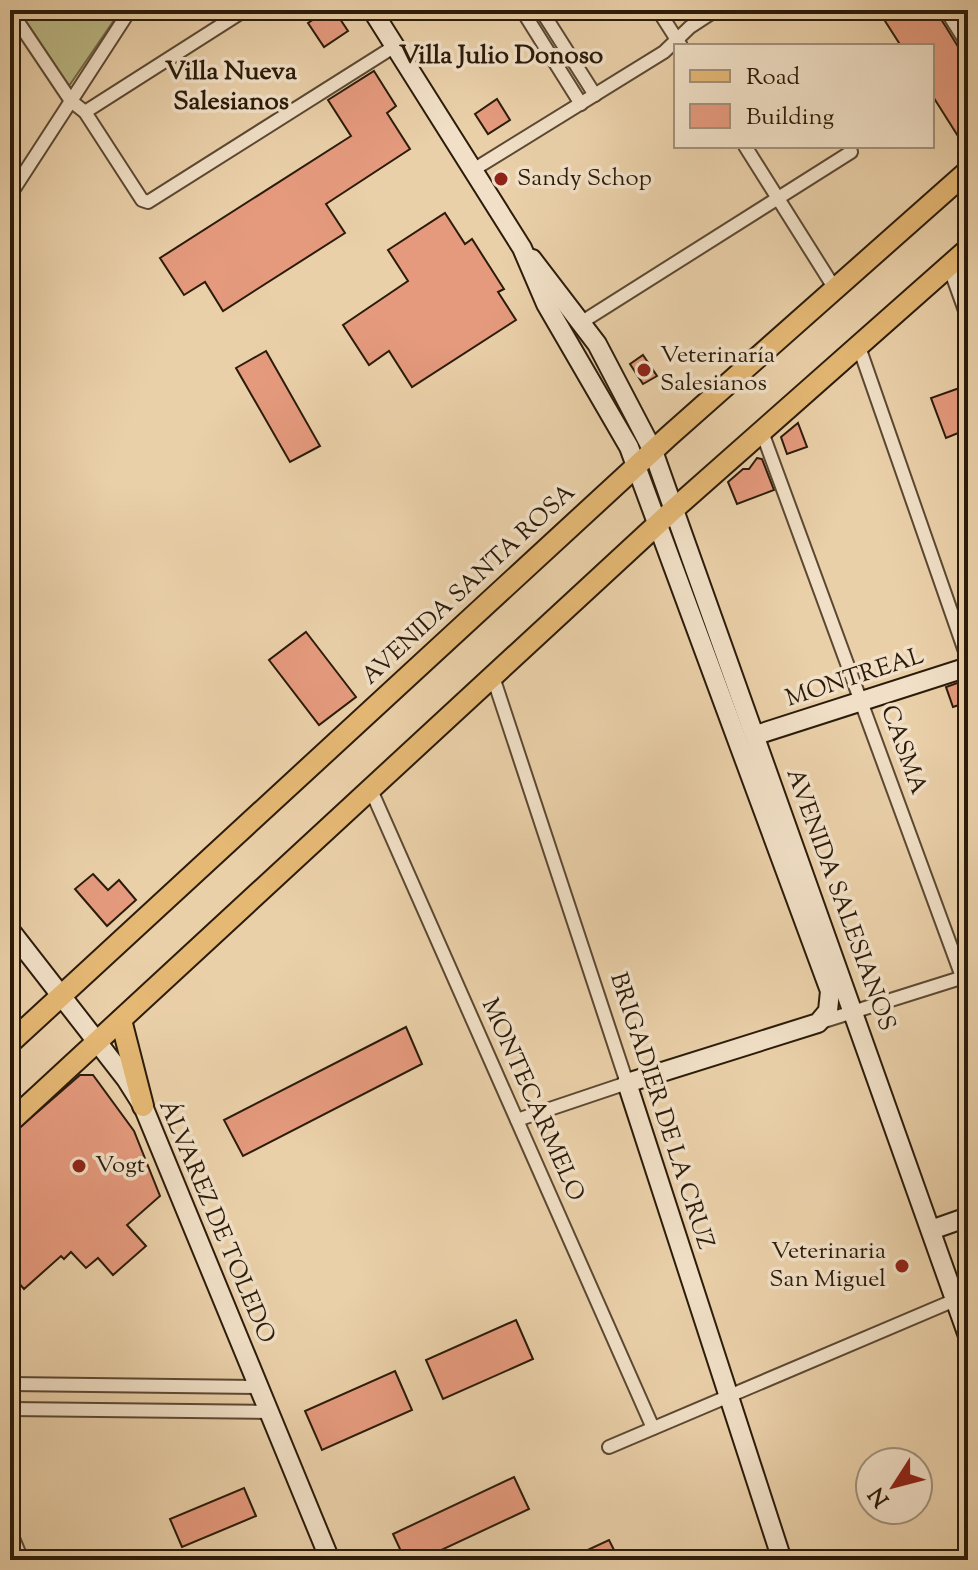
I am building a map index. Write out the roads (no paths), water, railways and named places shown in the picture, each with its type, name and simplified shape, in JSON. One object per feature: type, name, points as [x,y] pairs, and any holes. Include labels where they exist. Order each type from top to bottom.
[{"type":"main road","points":[[372,10],[522,248]]},
{"type":"main road","name":"AVENIDA SANTA ROSA","points":[[10,1043],[637,465],[968,171]]},
{"type":"main road","name":"AVENIDA SALESIANOS","points":[[522,248],[582,322],[624,390],[653,451],[663,480],[666,516],[828,985],[830,1005],[818,1023]]},
{"type":"main road","name":"AVENIDA SALESIANOS","points":[[522,248],[546,304],[637,465],[648,494],[666,516],[756,735],[968,1336]]},
{"type":"main road","points":[[10,1122],[666,516],[968,249]]},
{"type":"main road","name":"MONTREAL","points":[[756,735],[968,667]]},
{"type":"main road","name":"ÁLVAREZ DE TOLEDO","points":[[10,930],[143,1106],[330,1560]]},
{"type":"main road","points":[[121,1020],[143,1106]]},
{"type":"main road","points":[[627,1083],[818,1023]]},
{"type":"main road","name":"BRIGADIER DE LA CRUZ","points":[[627,1083],[782,1560]]},
{"type":"main road","points":[[931,1230],[968,1217]]},
{"type":"street","points":[[10,10],[71,101],[85,112],[142,200],[148,202],[395,46]]},
{"type":"street","points":[[10,195],[130,10]]},
{"type":"street","points":[[85,112],[245,10]]},
{"type":"street","points":[[522,10],[581,104]]},
{"type":"street","points":[[541,10],[595,95]]},
{"type":"street","points":[[658,10],[680,44],[690,27],[716,10]]},
{"type":"street","points":[[946,10],[968,45]]},
{"type":"street","points":[[473,170],[674,48]]},
{"type":"street","points":[[746,148],[835,289]]},
{"type":"street","points":[[582,322],[851,152]]},
{"type":"street","points":[[949,266],[968,319]]},
{"type":"street","points":[[859,347],[968,660]]},
{"type":"street","name":"CASMA","points":[[762,432],[965,977],[968,993]]},
{"type":"street","name":"BRIGADIER DE LA CRUZ","points":[[493,677],[627,1083]]},
{"type":"street","name":"MONTECARMELO","points":[[371,790],[653,1428]]},
{"type":"street","points":[[818,1023],[965,977]]},
{"type":"street","points":[[517,1120],[627,1083]]},
{"type":"street","points":[[609,1447],[955,1300]]},
{"type":"street","points":[[10,1384],[259,1387]]},
{"type":"street","points":[[10,1409],[269,1412]]},
{"type":"street","points":[[10,1531],[22,1560]]},
{"type":"place","name":"Sandy Schop","points":[[501,179]]},
{"type":"place","name":"Veterinaría Salesianos","points":[[644,370]]},
{"type":"place","name":"Vogt","points":[[79,1166]]},
{"type":"place","name":"Veterinaria San Miguel","points":[[902,1266]]},
{"type":"district","name":"Villa Julio Donoso","points":[[501,56]]},
{"type":"district","name":"Villa Nueva Salesianos","points":[[231,87]]}]
